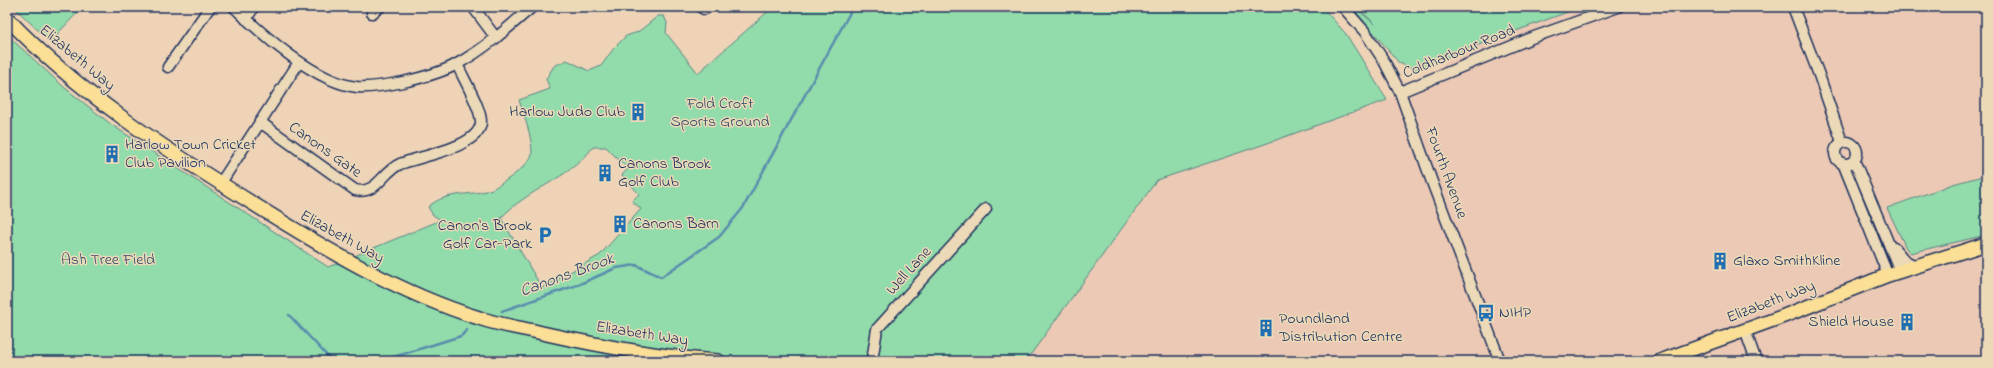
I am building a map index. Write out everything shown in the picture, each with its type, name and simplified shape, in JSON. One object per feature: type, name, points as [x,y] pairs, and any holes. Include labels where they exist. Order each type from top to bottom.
[{"type":"main road","name":"Elizabeth Way","points":[[7,18],[72,79],[120,116],[220,184],[310,240],[377,276],[444,306],[480,319],[608,348],[718,361]]},
{"type":"main road","name":"Elizabeth Way","points":[[1660,361],[1894,273],[1986,244]]},
{"type":"street","points":[[168,67],[210,7]]},
{"type":"street","points":[[234,7],[265,36],[299,62],[334,80],[357,87],[386,85],[423,77],[457,64],[496,38],[532,7]]},
{"type":"street","points":[[246,19],[254,7]]},
{"type":"street","points":[[473,7],[496,38]]},
{"type":"street","points":[[701,7],[704,9],[708,7]]},
{"type":"street","name":"Fourth Avenue","points":[[1342,7],[1359,24],[1373,44],[1384,61],[1400,92],[1432,182],[1500,361]]},
{"type":"street","name":"Coldharbour Road","points":[[1400,92],[1527,40],[1618,7]]},
{"type":"street","points":[[1793,7],[1819,75],[1842,142]]},
{"type":"street","points":[[220,184],[299,62]]},
{"type":"street","name":"Canons Gate","points":[[260,122],[355,190],[362,192],[369,190],[376,186],[398,165],[467,142],[478,131],[481,123],[479,114],[457,64]]},
{"type":"street","points":[[1842,142],[1849,142],[1855,146],[1857,152],[1854,160],[1849,163],[1843,163],[1838,160],[1835,154],[1836,147],[1842,142]]},
{"type":"street","points":[[1854,160],[1887,238],[1894,273]]},
{"type":"street","points":[[1843,163],[1894,273]]},
{"type":"street","name":"Well Lane","points":[[872,361],[877,329],[986,209]]},
{"type":"street","points":[[1887,238],[1905,261],[1916,266]]},
{"type":"street","points":[[1745,330],[1756,361]]},
{"type":"shaded area","points":[[1451,7],[1986,7],[1986,361],[1026,361],[1158,180],[1385,101],[1411,88],[1462,51]]},
{"type":"green space","points":[[14,7],[83,7],[59,32],[52,44]]},
{"type":"green space","points":[[773,7],[1322,7],[1346,34],[1387,100],[1262,145],[1157,180],[1026,361],[7,361],[7,35],[65,88],[112,125],[328,267],[441,220],[433,215],[428,207],[435,202],[451,196],[476,193],[492,189],[522,168],[531,158],[532,146],[519,100],[550,89],[546,79],[554,66],[567,60],[589,71],[601,66],[614,48],[626,36],[638,32],[658,16],[664,16],[667,23],[666,33],[698,73]],"holes":[[[593,147],[606,147],[628,169],[622,175],[639,194],[632,201],[641,209],[600,255],[542,288],[501,218],[523,199],[573,168]]]},
{"type":"green space","points":[[1352,7],[1375,24],[1357,7],[1581,7],[1462,51],[1416,70],[1399,63]]},
{"type":"green space","points":[[1986,175],[1986,235],[1910,253],[1906,248],[1887,208],[1953,184]]},
{"type":"waterway","name":"Canons Brook","points":[[502,311],[580,284],[616,268],[636,265],[661,277],[719,237],[743,208],[853,7]]},
{"type":"waterway","points":[[289,315],[332,361]]},
{"type":"waterway","name":"Canons Brook","points":[[381,361],[461,336],[467,330]]},
{"type":"place","name":"Harlow Judo Club","points":[[638,112]]},
{"type":"place","name":"Harlow Town Cricket Club Pavilion","points":[[112,154]]},
{"type":"place","name":"Canons Brook Golf Club","points":[[605,173]]},
{"type":"place","name":"Canons Barn","points":[[620,224]]},
{"type":"place","name":"Canon's Brook Golf Car-Park","points":[[545,235]]},
{"type":"place","name":"Glaxo SmithKline","points":[[1720,261]]},
{"type":"place","name":"NIHP","points":[[1486,313]]},
{"type":"place","name":"Shield House","points":[[1907,322]]},
{"type":"place","name":"Poundland Distribution Centre","points":[[1266,328]]},
{"type":"park label","name":"Fold Croft Sports Ground","points":[[720,113]]},
{"type":"park label","name":"Ash Tree Field","points":[[108,260]]}]
